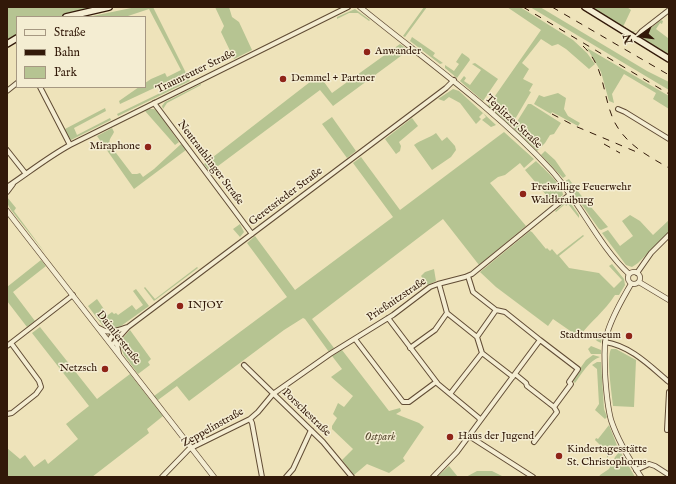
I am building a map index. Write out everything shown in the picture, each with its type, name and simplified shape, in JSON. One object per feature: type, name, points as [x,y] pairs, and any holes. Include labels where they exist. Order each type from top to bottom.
[{"type":"main road","points":[[70,16],[108,7]]},
{"type":"main road","points":[[585,7],[669,59]]},
{"type":"main road","points":[[7,44],[16,39]]},
{"type":"street","name":"Traunreuter Straße","points":[[7,192],[10,185],[45,160],[70,145],[348,7]]},
{"type":"street","name":"Teplitzer Straße","points":[[360,7],[454,80],[510,130],[556,177],[606,247],[629,274]]},
{"type":"street","points":[[635,39],[642,31],[669,10]]},
{"type":"street","name":"Geretsrieder Straße","points":[[110,343],[113,334],[126,328],[446,88],[454,80]]},
{"type":"street","points":[[7,92],[16,85]]},
{"type":"street","points":[[41,88],[70,145]]},
{"type":"street","name":"Neutraublinger Straße","points":[[154,103],[252,234]]},
{"type":"street","points":[[618,109],[669,139]]},
{"type":"street","points":[[7,150],[26,174]]},
{"type":"street","name":"Prießnitzstraße","points":[[273,394],[330,354],[388,318],[430,287],[468,276],[569,195]]},
{"type":"street","name":"Daimlerstraße","points":[[7,211],[214,477]]},
{"type":"street","points":[[637,273],[651,253],[669,235]]},
{"type":"street","points":[[631,284],[628,279],[629,274],[633,272],[637,273]]},
{"type":"street","points":[[637,273],[640,276],[639,282]]},
{"type":"street","points":[[468,276],[472,291],[496,310],[506,312],[578,369],[569,382],[571,384],[554,407]]},
{"type":"street","points":[[631,284],[639,282]]},
{"type":"street","points":[[639,282],[669,300]]},
{"type":"street","points":[[439,284],[447,313],[477,338],[482,353],[526,383],[527,386],[554,407],[557,412],[534,442]]},
{"type":"street","points":[[631,284],[615,312],[609,327],[605,342],[605,366],[609,413],[622,447],[641,477]]},
{"type":"street","points":[[7,414],[12,413],[36,394],[41,387],[40,380],[9,344],[73,295]]},
{"type":"street","points":[[477,338],[496,310]]},
{"type":"street","points":[[410,348],[434,330],[447,313]]},
{"type":"street","points":[[388,318],[436,382],[480,420]]},
{"type":"street","name":"Geretsrieder Straße","points":[[99,328],[106,332],[111,332],[126,328]]},
{"type":"street","name":"Geretsrieder Straße","points":[[119,354],[117,345],[126,328]]},
{"type":"street","points":[[354,339],[403,402],[409,402],[436,382]]},
{"type":"street","points":[[433,477],[449,461],[469,436],[540,339]]},
{"type":"street","points":[[605,342],[621,346],[633,353],[669,382]]},
{"type":"street","points":[[450,394],[482,353]]},
{"type":"street","name":"Porschestraße","points":[[244,365],[311,430],[331,451],[352,477]]},
{"type":"street","points":[[667,430],[669,392]]},
{"type":"street","name":"Zeppelinstraße","points":[[162,477],[191,448],[250,419],[262,408],[273,394]]},
{"type":"street","points":[[250,419],[262,477]]},
{"type":"street","points":[[286,477],[294,469],[311,430]]},
{"type":"street","points":[[469,436],[534,477]]},
{"type":"street","points":[[636,470],[648,464],[655,466],[669,475]]},
{"type":"green space","points":[[7,7],[99,7],[62,16],[16,16],[16,36],[7,42]]},
{"type":"green space","points":[[136,7],[153,7],[190,81],[118,116],[117,114],[185,81],[182,75],[120,104],[119,101],[138,88],[146,88],[146,82],[151,79],[165,73],[167,77],[181,70],[149,9],[128,16],[93,16]]},
{"type":"green space","points":[[215,7],[229,7],[232,17],[239,22],[252,50],[234,59],[221,32],[224,26]]},
{"type":"green space","points":[[424,7],[427,7],[405,37],[403,36]]},
{"type":"green space","points":[[507,7],[520,7],[573,40],[587,53],[595,64],[589,69],[558,44],[552,46],[541,39],[522,63],[529,69],[523,79],[533,84],[529,91],[531,92],[511,126],[488,106],[541,30]]},
{"type":"green space","points":[[530,7],[540,7],[647,71],[669,82],[669,90]]},
{"type":"green space","points":[[589,7],[627,7],[631,10],[623,27],[630,32],[638,30],[631,33]]},
{"type":"green space","points":[[355,9],[370,20],[369,21],[358,13],[349,13],[337,19],[337,17]]},
{"type":"green space","points":[[661,20],[663,21],[662,24],[660,23],[656,29],[668,38],[669,37],[669,56],[644,41],[643,37],[646,32]]},
{"type":"green space","points":[[412,37],[435,53],[433,56],[443,63],[440,64],[410,41]]},
{"type":"green space","points":[[400,44],[409,50],[333,106],[320,90],[210,172],[204,164],[319,75],[332,93]]},
{"type":"green space","points":[[587,48],[669,96],[669,109],[653,99],[656,93],[624,74],[612,94],[614,103],[609,101],[601,72]]},
{"type":"green space","points":[[462,53],[470,60],[457,78],[445,68],[445,65],[454,71],[459,64],[456,62]]},
{"type":"green space","points":[[475,63],[498,79],[483,101],[460,81],[464,76],[466,78],[464,81],[470,85],[481,70],[472,64]]},
{"type":"green space","points":[[201,84],[167,103],[163,109],[162,106],[165,102]]},
{"type":"green space","points":[[453,89],[459,91],[483,113],[479,117],[481,119],[476,124],[460,103],[449,97],[444,101],[438,99]]},
{"type":"green space","points":[[558,93],[566,98],[564,109],[568,116],[580,123],[578,126],[552,112],[551,114],[534,104],[539,95],[544,97]]},
{"type":"green space","points":[[528,104],[531,104],[561,123],[554,134],[550,135],[537,151],[513,128]]},
{"type":"green space","points":[[105,108],[106,111],[74,128],[77,135],[110,118],[111,120],[71,140],[69,139],[57,116],[65,129]]},
{"type":"green space","points":[[154,109],[157,111],[179,142],[175,145],[145,111]]},
{"type":"green space","points":[[483,113],[496,125],[491,127],[482,120],[486,117]]},
{"type":"green space","points":[[332,117],[356,151],[347,158],[322,124]]},
{"type":"green space","points":[[412,118],[418,126],[399,142],[401,146],[400,151],[396,154],[385,139]]},
{"type":"green space","points":[[112,128],[114,132],[110,140],[110,148],[113,149],[132,174],[140,173],[143,177],[181,144],[186,150],[134,189],[97,136]]},
{"type":"green space","points":[[504,132],[534,159],[524,168],[520,163],[505,175],[498,177],[490,183],[526,226],[479,265],[443,219],[312,319],[334,348],[329,352],[303,318],[284,330],[189,401],[177,386],[158,400],[154,396],[287,297],[247,243],[255,236],[295,290],[393,217],[353,163],[361,157],[400,210]]},
{"type":"green space","points":[[436,133],[442,141],[447,137],[455,146],[456,150],[451,157],[432,170],[414,145]]},
{"type":"green space","points":[[545,151],[555,160],[566,176],[563,178],[541,155]]},
{"type":"green space","points":[[536,161],[560,186],[563,195],[553,203],[525,170]]},
{"type":"green space","points":[[569,179],[608,227],[601,230],[599,229],[565,181]]},
{"type":"green space","points":[[7,197],[16,208],[14,211],[46,254],[11,210],[7,203]]},
{"type":"green space","points":[[569,201],[579,215],[579,218],[568,204],[566,206],[565,204],[556,212],[555,211]]},
{"type":"green space","points":[[630,215],[640,221],[653,235],[669,220],[669,232],[638,263],[632,267],[626,265],[602,233],[608,230],[620,246],[633,236],[622,221]]},
{"type":"green space","points":[[240,224],[244,232],[240,237],[233,229]]},
{"type":"green space","points":[[530,231],[546,249],[547,248],[550,251],[552,249],[557,255],[583,235],[584,236],[559,256],[569,268],[599,273],[614,288],[622,280],[609,266],[612,264],[624,279],[625,285],[619,295],[615,295],[579,337],[553,319],[548,326],[496,287],[480,272]]},
{"type":"green space","points":[[41,260],[46,266],[13,292],[35,321],[27,327],[7,301],[7,287]]},
{"type":"green space","points":[[197,267],[198,268],[154,301],[144,288],[145,287],[155,299]]},
{"type":"green space","points":[[434,269],[436,281],[428,285],[421,276],[425,272]]},
{"type":"green space","points":[[136,289],[149,306],[121,326],[108,329],[103,326],[88,306],[97,299],[108,315],[112,312],[118,315],[132,305],[136,310],[143,305],[133,291]]},
{"type":"green space","points":[[40,327],[97,399],[130,374],[163,416],[147,429],[149,433],[92,477],[7,477],[7,448],[20,459],[25,455],[34,467],[45,459],[48,464],[78,439],[66,424],[89,406],[32,333]]},
{"type":"green space","points":[[130,330],[151,359],[148,362],[150,365],[138,374],[124,355],[120,345],[123,338]]},
{"type":"green space","points":[[598,332],[602,335],[601,343],[593,337]]},
{"type":"green space","points":[[591,346],[601,350],[601,354],[591,354],[588,349]]},
{"type":"green space","points":[[611,349],[616,349],[636,360],[634,407],[613,406],[609,368]]},
{"type":"green space","name":"Ostpark","points":[[342,350],[389,411],[400,408],[401,411],[396,414],[419,423],[424,427],[403,458],[405,461],[389,473],[367,464],[354,475],[342,460],[353,449],[332,429],[332,426],[337,418],[333,414],[338,403],[344,407],[353,396],[331,377],[342,369],[332,356]]},
{"type":"green space","points":[[593,355],[600,357],[589,364],[575,383],[572,380],[586,360]]},
{"type":"green space","points":[[597,362],[601,362],[604,409],[607,417],[605,419],[595,410],[599,404],[597,369],[592,365]]},
{"type":"green space","points":[[609,425],[618,448],[611,456],[609,455],[607,459],[605,451],[595,440],[596,438],[598,439]]},
{"type":"green space","points":[[620,451],[635,477],[599,477],[609,469]]},
{"type":"green space","points":[[449,466],[458,477],[437,477]]},
{"type":"green space","points":[[477,471],[492,471],[504,477],[466,477]]},
{"type":"railway","points":[[523,7],[669,94]]},
{"type":"railway","points":[[552,7],[669,75]]},
{"type":"railway","points":[[583,46],[596,64],[600,73],[611,113],[620,131],[632,144],[669,168]]},
{"type":"railway","points":[[552,114],[575,126],[639,153]]},
{"type":"railway","points":[[604,144],[620,153]]},
{"type":"place","name":"Anwander","points":[[367,52]]},
{"type":"place","name":"Demmel + Partner","points":[[283,79]]},
{"type":"place","name":"Miraphone","points":[[148,147]]},
{"type":"place","name":"Freiwillige Feuerwehr Waldkraiburg","points":[[523,194]]},
{"type":"place","name":"INJOY","points":[[180,306]]},
{"type":"place","name":"Stadtmuseum","points":[[629,336]]},
{"type":"place","name":"Netzsch","points":[[105,369]]},
{"type":"place","name":"Haus der Jugend","points":[[450,437]]},
{"type":"place","name":"Kindertagesstätte St. Christophorus","points":[[559,456]]}]
